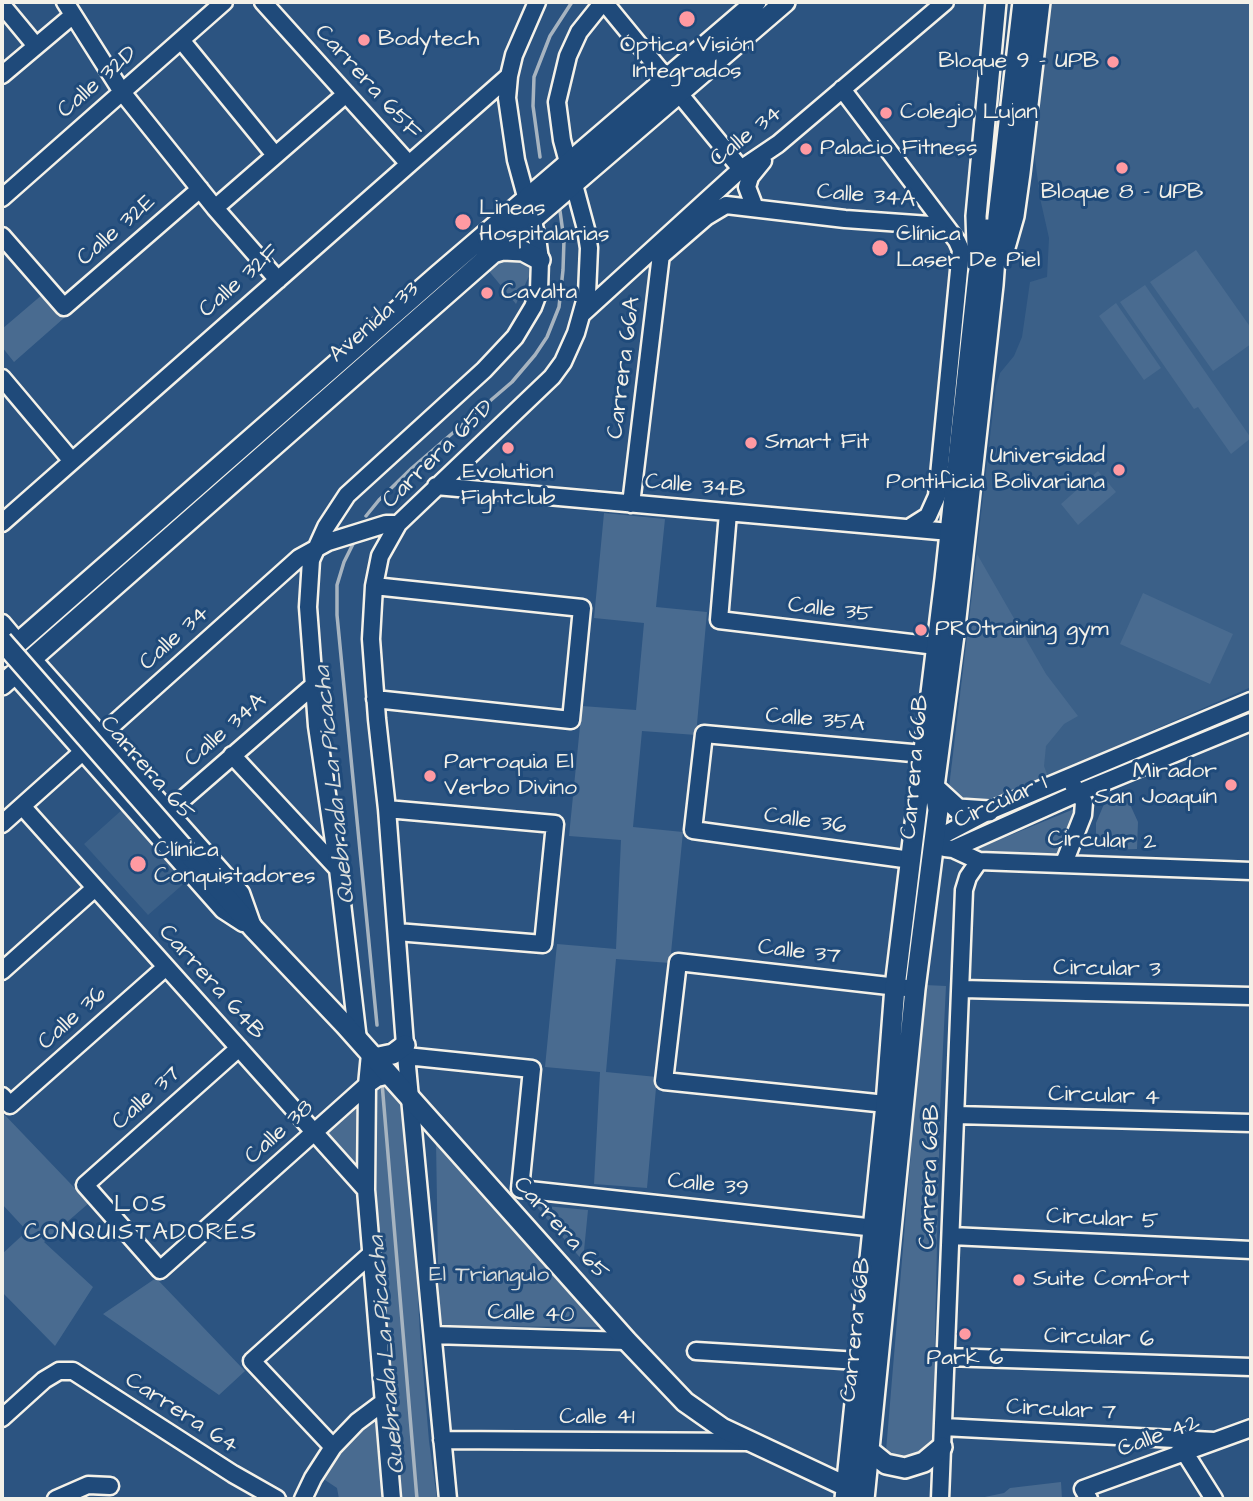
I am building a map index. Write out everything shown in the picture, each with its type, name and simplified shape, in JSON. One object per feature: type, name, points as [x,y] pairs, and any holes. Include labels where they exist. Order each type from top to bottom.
[{"type":"main road","name":"Avenida 33","points":[[8,679],[574,183],[756,2]]},
{"type":"main road","name":"Avenida 33","points":[[2,657],[10,641],[568,163],[785,2]]},
{"type":"main road","points":[[986,280],[976,216],[996,2]]},
{"type":"main road","name":"Carrera 66B","points":[[859,1496],[870,1451],[886,1104],[895,987],[953,500],[998,216],[1010,2]]},
{"type":"main road","points":[[986,280],[1014,216],[1035,2]]},
{"type":"main road","name":"Carrera 66B","points":[[1000,157],[1035,2]]},
{"type":"main road","points":[[961,250],[976,216]]},
{"type":"main road","points":[[493,253],[503,250],[523,251],[540,260]]},
{"type":"main road","name":"Carrera 66B","points":[[859,1496],[859,1361],[881,1229],[930,863],[946,846],[934,787],[955,627],[986,280]]},
{"type":"main road","points":[[940,477],[953,500]]},
{"type":"main road","name":"Carrera 65","points":[[10,641],[254,929],[390,1075],[627,1341],[692,1409],[722,1428],[859,1496]]},
{"type":"main road","points":[[934,787],[958,809],[989,811]]},
{"type":"main road","points":[[911,860],[946,846],[916,811]]},
{"type":"main road","points":[[367,1051],[393,1054],[405,1050]]},
{"type":"main road","points":[[870,1451],[886,1464],[905,1468],[923,1462],[942,1447]]},
{"type":"street","name":"Calle 32D","points":[[2,198],[224,2]]},
{"type":"street","name":"Carrera 65F","points":[[263,2],[409,164]]},
{"type":"street","name":"Carrera 65D","points":[[367,1051],[338,869],[314,685],[308,607],[309,572],[317,547],[347,495],[463,391],[515,337],[525,323],[539,291],[540,260],[516,160],[507,98],[509,76],[522,33],[537,2]]},
{"type":"street","points":[[603,2],[741,170]]},
{"type":"street","name":"Carrera 65D","points":[[411,1100],[387,809],[375,699],[372,639],[374,586],[380,556],[398,524],[557,371],[570,348],[582,314],[589,270],[589,248],[558,119],[559,86],[579,32],[603,2]]},
{"type":"street","name":"Calle 34","points":[[582,314],[741,170],[778,144],[945,2]]},
{"type":"street","points":[[2,5],[36,46]]},
{"type":"street","points":[[2,75],[36,46],[69,9],[122,92],[215,208],[278,280]]},
{"type":"street","points":[[181,40],[275,155]]},
{"type":"street","name":"Calle 32F","points":[[2,523],[509,76]]},
{"type":"street","points":[[842,89],[944,226]]},
{"type":"street","points":[[215,208],[346,94]]},
{"type":"street","points":[[755,208],[747,187],[750,177],[778,144]]},
{"type":"street","name":"Calle 32E","points":[[2,236],[64,307],[200,189]]},
{"type":"street","name":"Calle 34A","points":[[661,256],[726,205],[845,219],[944,226],[961,250]]},
{"type":"street","name":"Carrera 66A","points":[[631,504],[663,238]]},
{"type":"street","points":[[909,528],[933,510],[940,477],[961,250]]},
{"type":"street","points":[[2,378],[72,461]]},
{"type":"street","name":"Calle 34B","points":[[436,486],[950,532]]},
{"type":"street","points":[[335,512],[337,524],[344,537]]},
{"type":"street","name":"Calle 35","points":[[728,513],[719,620],[936,646]]},
{"type":"street","name":"Calle 34","points":[[2,824],[286,570],[317,547],[386,524],[398,524]]},
{"type":"street","points":[[286,570],[309,572]]},
{"type":"street","points":[[374,586],[582,608],[571,720],[375,699]]},
{"type":"street","name":"Carrera 65","points":[[2,623],[10,641]]},
{"type":"street","name":"Carrera 65","points":[[32,658],[241,893],[254,929]]},
{"type":"street","name":"Carrera 65","points":[[8,679],[83,751],[223,910],[254,929]]},
{"type":"street","name":"Calle 34A","points":[[168,812],[314,685]]},
{"type":"street","name":"Circular 1","points":[[946,846],[989,811],[1251,701]]},
{"type":"street","name":"Circular 1","points":[[946,846],[1251,722]]},
{"type":"street","name":"Calle 35A","points":[[693,830],[704,734],[923,754]]},
{"type":"street","points":[[232,755],[338,869]]},
{"type":"street","points":[[1064,863],[1083,815],[1084,802],[1068,777]]},
{"type":"street","name":"Carrera 64B","points":[[22,806],[366,1190]]},
{"type":"street","points":[[387,809],[555,824],[543,944],[397,932]]},
{"type":"street","name":"Calle 36","points":[[693,830],[911,860]]},
{"type":"street","name":"Circular 2","points":[[946,846],[979,861],[1251,871]]},
{"type":"street","name":"Carrera 68B","points":[[940,1499],[965,883],[979,861]]},
{"type":"street","points":[[2,971],[95,888]]},
{"type":"street","name":"Calle 37","points":[[886,1104],[664,1081],[678,962],[915,989]]},
{"type":"street","name":"Calle 36","points":[[6,1101],[166,967]]},
{"type":"street","name":"Circular 3","points":[[962,989],[1251,996]]},
{"type":"street","name":"Calle 37","points":[[160,1269],[85,1185],[239,1048]]},
{"type":"street","name":"Calle 39","points":[[405,1050],[532,1069],[520,1189],[881,1229]]},
{"type":"street","points":[[367,1051],[366,1190],[392,1499]]},
{"type":"street","name":"Calle 38","points":[[160,1269],[367,1085],[377,1078],[390,1075]]},
{"type":"street","points":[[411,1100],[448,1499]]},
{"type":"street","name":"Circular 4","points":[[956,1115],[1251,1124]]},
{"type":"street","name":"Circular 5","points":[[951,1236],[1251,1250]]},
{"type":"street","points":[[334,1447],[252,1361],[371,1254]]},
{"type":"street","name":"Calle 40","points":[[433,1335],[627,1341]]},
{"type":"street","points":[[696,1352],[859,1361]]},
{"type":"street","name":"Circular 6","points":[[946,1357],[1251,1367]]},
{"type":"street","name":"Carrera 64","points":[[2,1418],[44,1380],[59,1371],[73,1371],[233,1474],[277,1499]]},
{"type":"street","points":[[303,1499],[313,1478],[334,1447],[357,1422],[385,1401]]},
{"type":"street","name":"Circular 7","points":[[943,1427],[1181,1446]]},
{"type":"street","name":"Calle 42","points":[[1086,1494],[1181,1446],[1214,1441],[1251,1428]]},
{"type":"street","name":"Calle 41","points":[[442,1440],[751,1442]]},
{"type":"street","points":[[1181,1446],[1214,1499]]},
{"type":"street","points":[[55,1499],[88,1485],[110,1486]]},
{"type":"shaded area","name":"Universidad Pontificia Bolivariana","points":[[1050,2],[1251,2],[1251,687],[1017,790],[949,788],[996,386],[1000,373],[1014,356],[1022,337],[1030,282],[1047,277],[1049,238],[1034,151]]},
{"type":"shaded area","name":"Clínica Conquistadores","points":[[124,808],[188,880],[148,915],[84,844]]},
{"type":"green space","points":[[1196,250],[1251,328],[1251,344],[1213,371],[1150,282]]},
{"type":"green space","points":[[518,257],[528,263],[530,274],[516,304],[488,270],[500,261]]},
{"type":"green space","points":[[1145,285],[1251,438],[1231,454],[1198,407],[1194,409],[1120,302]]},
{"type":"green space","points":[[43,294],[64,318],[14,362],[2,347],[2,329]]},
{"type":"green space","points":[[1116,303],[1161,368],[1144,380],[1099,316]]},
{"type":"green space","points":[[1098,471],[1116,492],[1078,525],[1061,504]]},
{"type":"green space","points":[[604,513],[665,519],[656,607],[707,612],[696,735],[642,731],[633,827],[683,832],[670,963],[616,959],[606,1072],[657,1077],[647,1188],[594,1184],[600,1072],[545,1067],[557,944],[616,949],[621,840],[569,836],[582,706],[636,710],[644,623],[594,618]]},
{"type":"green space","points":[[977,554],[1046,674],[1078,716],[1064,724],[1046,746],[1044,766],[1048,777],[977,806],[951,795],[949,788]]},
{"type":"green space","points":[[1143,593],[1233,634],[1210,684],[1120,644]]},
{"type":"green space","points":[[1123,789],[1138,822],[1137,849],[1110,850],[1096,842],[1096,823],[1107,797]]},
{"type":"green space","points":[[1079,807],[1061,855],[974,851],[984,846]]},
{"type":"green space","points":[[925,985],[946,986],[940,1108],[933,1427],[931,1444],[926,1452],[907,1459],[897,1458],[886,1451]]},
{"type":"green space","points":[[387,1082],[407,1098],[420,1335],[437,1499],[397,1499],[376,1237],[369,1090]]},
{"type":"green space","points":[[357,1100],[356,1162],[321,1133]]},
{"type":"green space","points":[[2,1112],[89,1203],[44,1242],[93,1287],[55,1346],[2,1292],[2,1254],[27,1231],[2,1204]]},
{"type":"green space","name":"El Triangulo","points":[[436,1141],[603,1327],[439,1326]]},
{"type":"green space","points":[[535,1205],[588,1210],[583,1261]]},
{"type":"green space","points":[[156,1278],[245,1371],[219,1395],[103,1314]]},
{"type":"green space","points":[[379,1415],[387,1499],[339,1499],[337,1488],[319,1476],[341,1448]]},
{"type":"green space","points":[[1061,1482],[1062,1499],[975,1499],[1004,1493],[1010,1488]]},
{"type":"waterway","name":"Quebrada La Picacha","points":[[540,157],[533,106],[534,77],[550,36],[572,2]]},
{"type":"waterway","name":"Quebrada La Picacha","points":[[366,516],[412,468],[512,382],[547,337],[559,307],[563,270],[564,240],[560,211]]},
{"type":"waterway","name":"Quebrada La Picacha","points":[[353,544],[337,585],[337,615],[377,1025]]},
{"type":"waterway","name":"Quebrada La Picacha","points":[[382,1083],[417,1499]]},
{"type":"place","name":"Óptica Visión Integrados","points":[[687,19]]},
{"type":"place","name":"Bodytech","points":[[364,40]]},
{"type":"place","name":"Bloque 9 - UPB","points":[[1113,62]]},
{"type":"place","name":"Colegio Lujan","points":[[886,113]]},
{"type":"place","name":"Palacio Fitness","points":[[806,149]]},
{"type":"place","name":"Bloque 8 - UPB","points":[[1122,168]]},
{"type":"place","name":"Lineas Hospitalarias","points":[[463,222]]},
{"type":"place","name":"Clínica Laser De Piel","points":[[880,248]]},
{"type":"place","name":"Cavalta","points":[[487,293]]},
{"type":"place","name":"Smart Fit","points":[[751,443]]},
{"type":"place","name":"Evolution Fightclub","points":[[508,448]]},
{"type":"place","name":"Universidad Pontificia Bolivariana","points":[[1119,470]]},
{"type":"place","name":"PROtraining gym","points":[[921,630]]},
{"type":"place","name":"Parroquia El Verbo Divino","points":[[430,776]]},
{"type":"place","name":"Mirador San Joaquín","points":[[1231,785]]},
{"type":"place","name":"Clínica Conquistadores","points":[[138,864]]},
{"type":"place","name":"Suite Comfort","points":[[1019,1280]]},
{"type":"place","name":"Park 6","points":[[965,1334]]},
{"type":"district","name":"LOS CONQUISTADORES","points":[[141,1220]]}]
